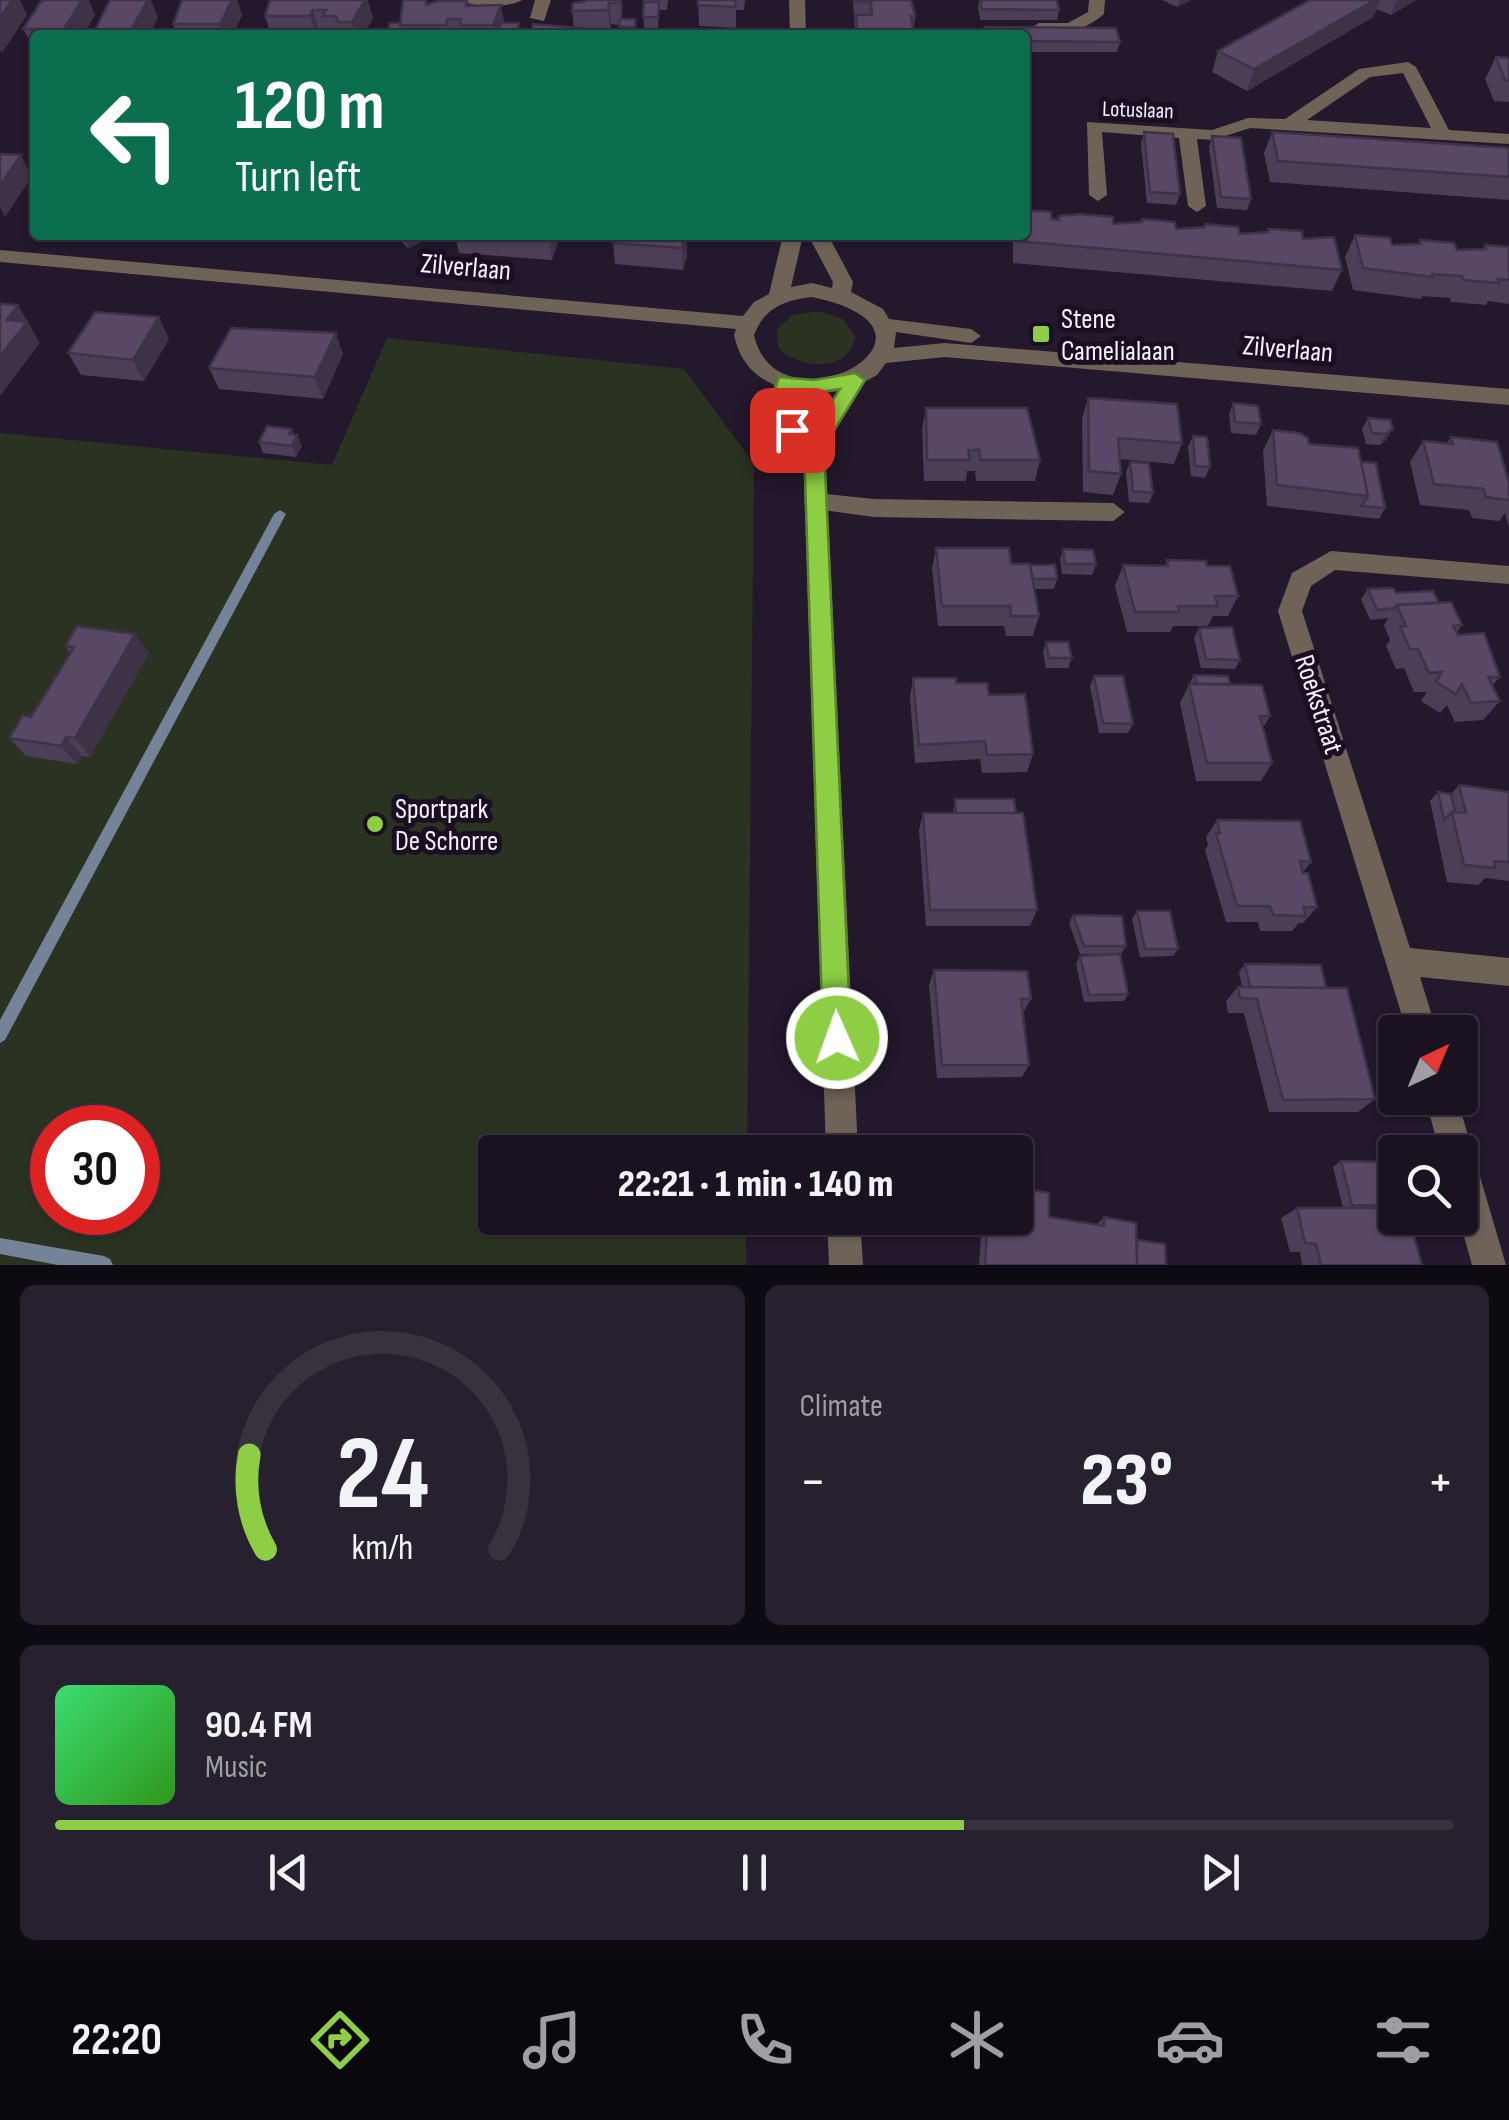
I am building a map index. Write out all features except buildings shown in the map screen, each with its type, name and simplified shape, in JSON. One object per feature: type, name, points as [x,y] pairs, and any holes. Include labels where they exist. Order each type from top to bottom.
[{"type":"street","points":[[469,0],[514,0]]},
{"type":"street","points":[[538,18],[543,0]]},
{"type":"street","points":[[797,0],[798,30]]},
{"type":"street","points":[[1020,28],[1071,28],[1096,14],[1097,0]]},
{"type":"street","points":[[1289,124],[1366,73],[1408,67],[1442,135]]},
{"type":"street","name":"Lotuslaan","points":[[1098,195],[1093,126],[1213,135],[1248,123],[1289,124],[1509,139]]},
{"type":"street","name":"Lotuslaan","points":[[1187,133],[1197,206]]},
{"type":"street","points":[[779,296],[792,240]]},
{"type":"street","points":[[821,240],[842,282],[841,294]]},
{"type":"street","name":"Zilverlaan","points":[[0,256],[748,323]]},
{"type":"street","points":[[812,290],[841,294],[873,310],[885,326],[888,338],[884,356],[870,371],[855,380],[814,386],[786,382],[762,369],[752,358],[746,347],[748,323],[754,312],[779,296],[812,290]]},
{"type":"street","name":"Zilverlaan","points":[[885,326],[1509,382]]},
{"type":"street","name":"Zilverlaan","points":[[884,356],[945,350],[1509,397]]},
{"type":"street","points":[[841,1135],[814,445],[826,432],[855,380]]},
{"type":"street","points":[[786,382],[780,400],[792,430],[814,445]]},
{"type":"street","points":[[816,502],[874,508],[1113,512]]},
{"type":"street","name":"Roekstraat","points":[[1417,1015],[1290,611],[1301,580],[1331,560],[1509,576]]},
{"type":"street","points":[[1401,960],[1509,972]]},
{"type":"street","points":[[1478,1227],[1489,1265]]},
{"type":"street","points":[[845,1235],[846,1265]]},
{"type":"green space","points":[[818,311],[843,319],[855,336],[844,357],[834,362],[810,363],[778,348],[777,329],[793,315]]},
{"type":"green space","name":"Sportpark De Schorre","points":[[387,338],[684,369],[754,464],[747,1135],[478,1135],[478,1235],[746,1235],[746,1265],[0,1265],[0,433],[332,465]]},
{"type":"waterway","points":[[0,1035],[280,514]]},
{"type":"waterway","points":[[0,1246],[104,1265]]},
{"type":"place","name":"Stene Camelialaan","points":[[1041,334]]},
{"type":"place","name":"Sportpark De Schorre","points":[[375,824]]},
{"type":"route","points":[[792,430],[780,400],[786,382],[814,386],[855,380],[826,432],[814,445],[837,1038]]}]
